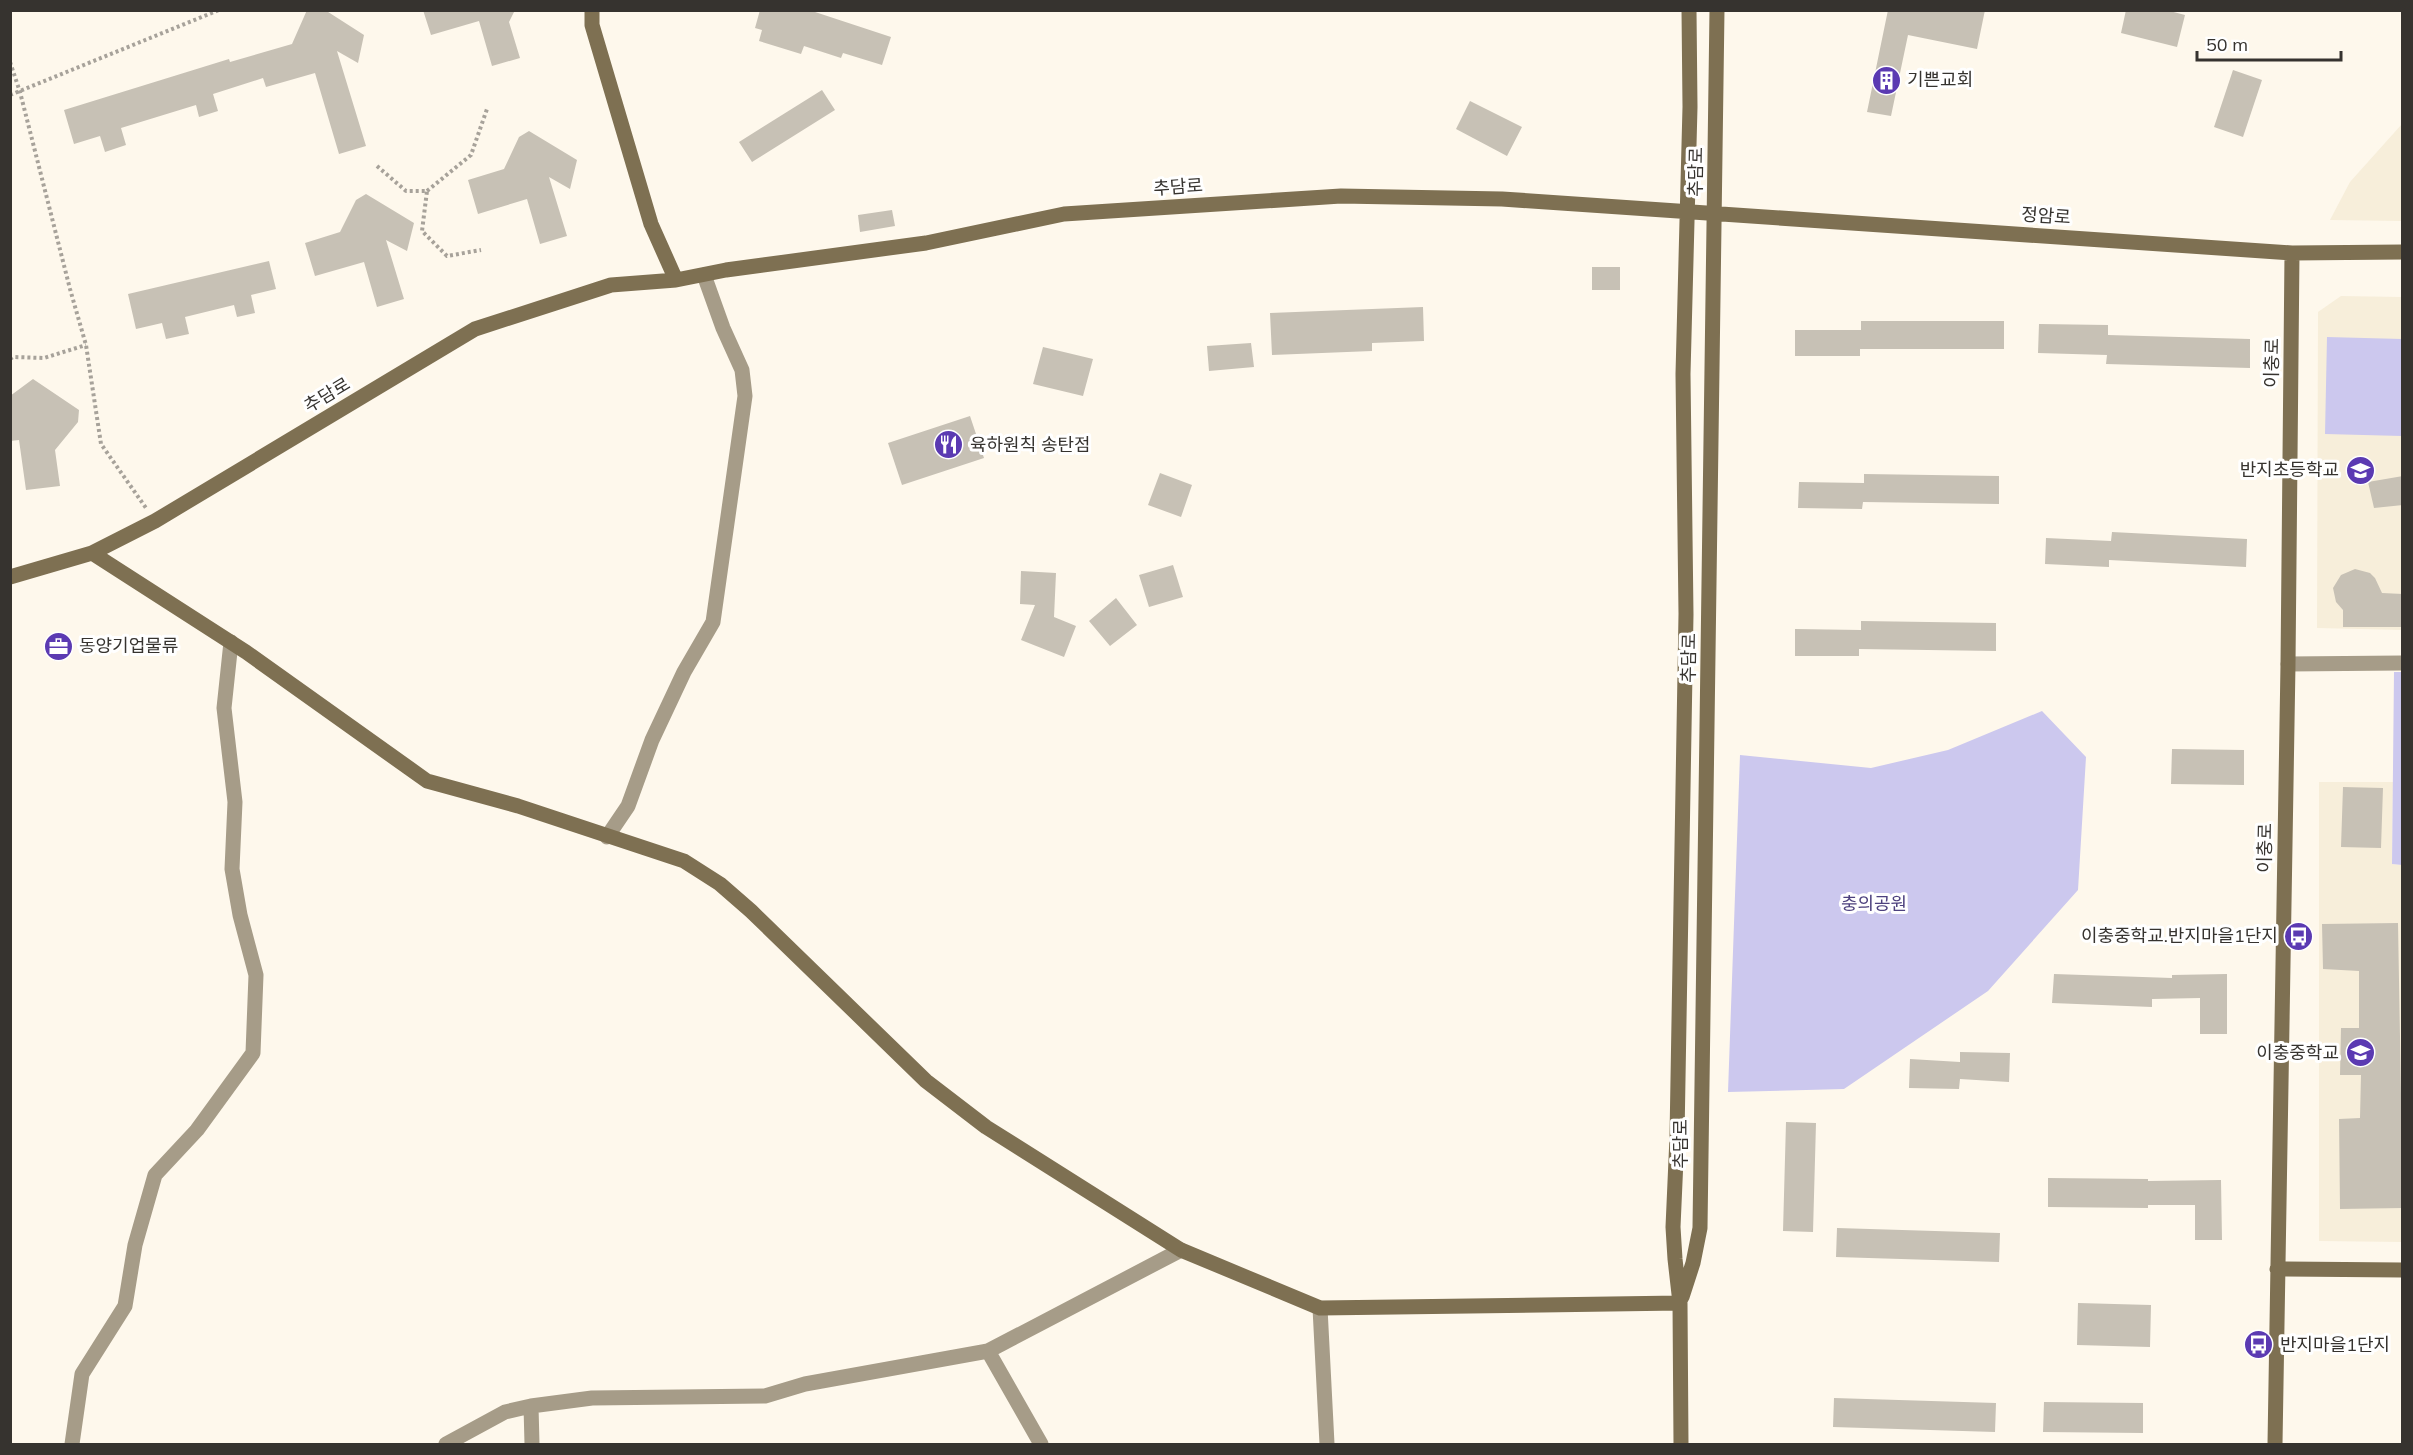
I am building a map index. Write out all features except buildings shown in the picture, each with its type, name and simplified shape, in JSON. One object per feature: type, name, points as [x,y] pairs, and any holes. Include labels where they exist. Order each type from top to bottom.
[{"type":"street","points":[[592,10],[592,25],[651,224],[676,280]]},
{"type":"street","name":"추담로","points":[[1681,1444],[1680,1303],[1674,1227],[1686,649],[1683,374],[1688,210],[1689,10]]},
{"type":"street","name":"추담로","points":[[1680,1303],[1693,1263],[1700,1228],[1717,10]]},
{"type":"street","name":"추담로","points":[[10,577],[92,553],[155,521],[475,329],[610,285],[676,280],[726,270],[926,243],[1064,214],[1341,196],[1502,199],[1688,210]]},
{"type":"street","name":"정암로","points":[[1688,210],[2292,253],[2403,252]]},
{"type":"street","name":"이충로","points":[[2275,1444],[2288,664],[2292,253]]},
{"type":"street","points":[[607,837],[627,806],[657,730],[684,672],[713,622],[745,396],[742,370],[723,328],[704,275]]},
{"type":"street","points":[[92,553],[231,642],[427,781],[518,806],[684,861],[720,884],[751,911],[926,1081],[986,1127],[1181,1250],[1320,1308],[1680,1303]]},
{"type":"street","points":[[72,1444],[82,1374],[125,1305],[135,1245],[155,1175],[197,1130],[253,1053],[256,975],[240,915],[232,869],[235,802],[224,708],[231,642]]},
{"type":"street","points":[[2288,664],[2403,663]]},
{"type":"street","points":[[446,1444],[505,1412],[531,1406],[592,1398],[765,1396],[805,1384],[988,1351],[1181,1250]]},
{"type":"street","points":[[2277,1269],[2403,1270]]},
{"type":"street","points":[[1320,1308],[1327,1444]]},
{"type":"street","points":[[988,1351],[1041,1444]]},
{"type":"street","points":[[531,1406],[532,1444]]},
{"type":"path","points":[[10,95],[219,10]]},
{"type":"path","points":[[10,62],[21,92],[86,345],[101,444],[155,521]]},
{"type":"path","points":[[377,166],[406,191],[427,191],[471,155],[487,109]]},
{"type":"path","points":[[427,191],[422,231],[447,256],[482,250]]},
{"type":"path","points":[[10,359],[13,357],[44,358],[86,345]]},
{"type":"shaded area","points":[[2402,124],[2402,221],[2330,220],[2350,182]]},
{"type":"shaded area","name":"반지초등학교","points":[[2341,296],[2402,297],[2402,630],[2317,628],[2318,312]]},
{"type":"shaded area","name":"이충중학교","points":[[2319,782],[2393,782],[2392,864],[2402,865],[2402,1242],[2319,1241]]},
{"type":"green space","points":[[2327,337],[2402,339],[2402,436],[2325,434]]},
{"type":"green space","points":[[2394,672],[2402,672],[2402,865],[2392,864]]},
{"type":"green space","name":"충의공원","points":[[2042,711],[2086,757],[2078,890],[1988,991],[1844,1089],[1728,1092],[1740,755],[1871,768],[1948,750]]},
{"type":"place","name":"기쁜교회","points":[[1886,80]]},
{"type":"place","name":"육하원칙 송탄점","points":[[949,445]]},
{"type":"place","name":"반지초등학교","points":[[2360,470]]},
{"type":"place","name":"동양기업물류","points":[[58,646]]},
{"type":"place","name":"이충중학교.반지마을1단지","points":[[2299,936]]},
{"type":"place","name":"이충중학교","points":[[2360,1053]]},
{"type":"place","name":"반지마을1단지","points":[[2259,1345]]}]
